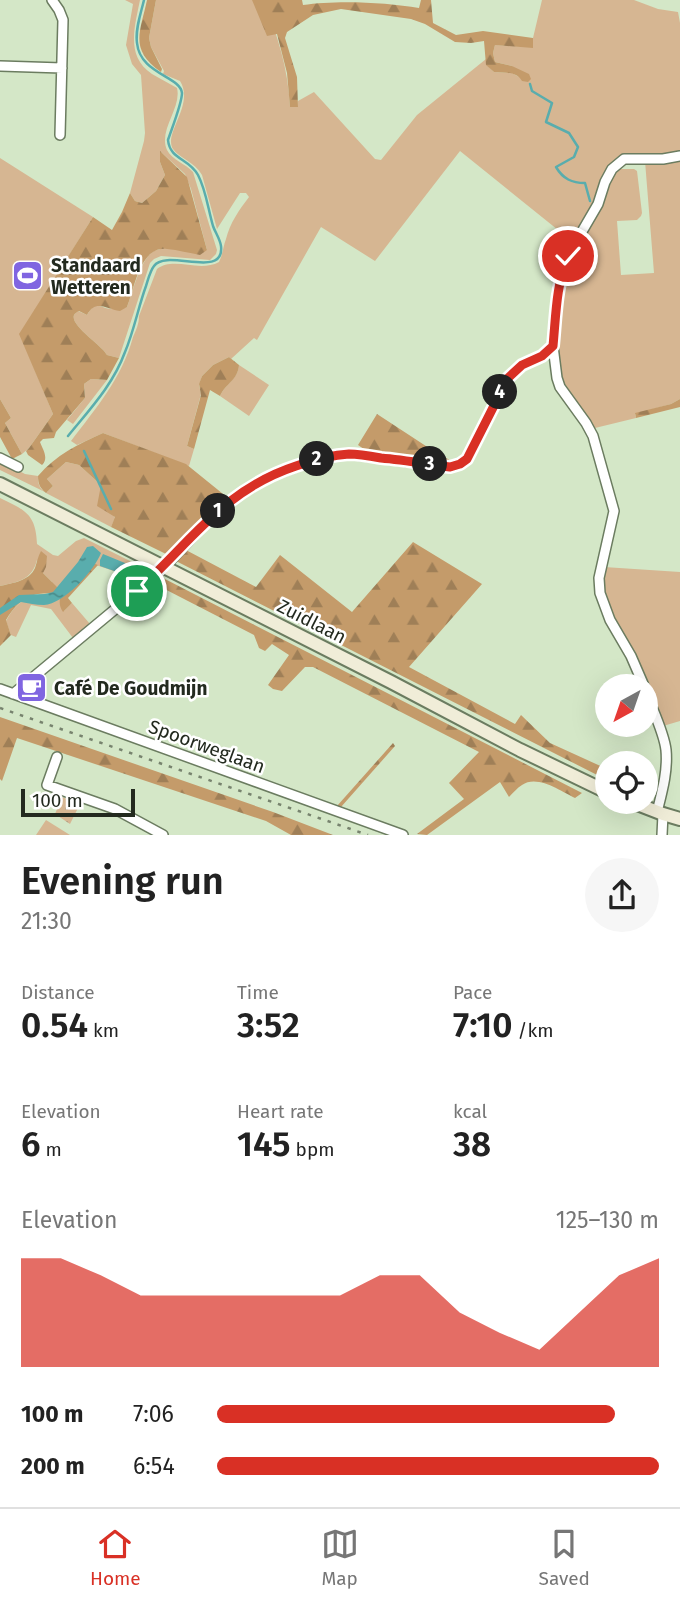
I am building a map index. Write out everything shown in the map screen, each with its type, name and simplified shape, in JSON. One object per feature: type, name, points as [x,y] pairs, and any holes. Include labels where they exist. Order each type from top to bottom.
[{"type":"main road","name":"Zuidlaan","points":[[0,484],[595,786]]},
{"type":"main road","points":[[660,813],[680,819]]},
{"type":"street","points":[[52,0],[63,20],[60,135]]},
{"type":"street","points":[[0,66],[62,68]]},
{"type":"street","points":[[638,674],[610,620],[600,593],[602,558],[614,511],[593,436],[556,378],[553,346],[560,277],[568,256],[598,204],[612,169],[624,159],[680,156]]},
{"type":"street","points":[[13,694],[103,621],[163,567],[229,501],[257,483],[282,471],[330,456],[351,454],[450,467],[460,464],[471,453],[508,378],[522,365],[542,356],[553,346]]},
{"type":"street","points":[[0,458],[18,467]]},
{"type":"street","name":"Spoorweglaan","points":[[0,690],[403,835]]},
{"type":"street","points":[[658,726],[666,748],[660,813],[662,835]]},
{"type":"street","points":[[57,757],[47,785],[115,809],[163,835]]},
{"type":"shaded area","points":[[125,0],[140,0],[134,40],[138,58],[152,74],[177,88],[178,96],[165,142],[169,153],[193,172],[217,250],[210,260],[161,256],[150,263],[119,358],[107,355],[81,330],[74,315],[78,311],[87,315],[96,306],[109,309],[127,307],[146,258],[157,250],[207,250],[185,174],[161,152],[160,162],[165,175],[156,191],[142,203],[135,201],[130,193],[145,133],[141,75],[132,64],[126,45],[133,4]]},
{"type":"shaded area","points":[[156,0],[263,0],[281,52],[290,107],[298,107],[298,101],[314,92],[375,159],[381,160],[417,115],[486,59],[487,65],[494,72],[512,73],[519,77],[512,66],[495,62],[495,45],[533,47],[542,0],[634,0],[658,9],[678,12],[680,152],[631,154],[616,158],[606,171],[588,215],[573,242],[460,151],[375,261],[321,227],[257,340],[254,338],[231,359],[229,357],[213,365],[202,376],[199,385],[201,394],[187,446],[194,449],[189,466],[103,433],[77,445],[71,441],[107,392],[122,366],[157,269],[171,264],[203,266],[219,262],[230,228],[249,197],[246,193],[240,193],[217,229],[202,175],[173,149],[172,135],[182,109],[184,90],[180,81],[163,74],[164,71],[151,47],[149,38]]},
{"type":"shaded area","name":"Standaard Wetteren","points":[[0,158],[93,217],[20,334],[53,414],[22,454],[5,423],[11,418],[0,399]]},
{"type":"shaded area","points":[[680,160],[680,399],[635,414],[636,418],[595,428],[566,389],[559,372],[558,336],[561,292],[566,268],[598,213],[606,188],[617,167],[637,171],[642,213],[637,220],[617,221],[621,275],[654,273],[645,161]]},
{"type":"shaded area","points":[[239,365],[269,385],[249,416],[220,396],[236,374]]},
{"type":"shaded area","points":[[91,379],[107,380],[73,424],[67,420],[85,398],[84,384]]},
{"type":"shaded area","points":[[0,461],[25,474],[38,476],[39,486],[45,492],[0,470]]},
{"type":"shaded area","points":[[66,462],[79,465],[101,485],[115,518],[111,527],[46,493],[53,486],[47,479]]},
{"type":"shaded area","points":[[0,498],[28,514],[34,526],[37,544],[53,555],[58,556],[84,538],[148,570],[143,581],[93,564],[66,587],[64,611],[72,603],[90,624],[73,638],[51,609],[31,605],[16,637],[11,635],[6,621],[14,608],[29,597],[50,594],[52,582],[43,573],[37,560],[28,576],[0,586]]},
{"type":"shaded area","points":[[604,567],[680,572],[680,721],[663,726],[658,714],[658,674],[642,674],[611,611],[604,587]]},
{"type":"shaded area","points":[[62,797],[80,804],[70,824],[55,814]]},
{"type":"shaded area","points":[[46,820],[70,835],[36,835]]},
{"type":"green space","points":[[147,0],[156,0],[149,38],[161,72],[144,56],[139,40]]},
{"type":"green space","points":[[252,0],[302,0],[303,5],[376,3],[419,8],[421,0],[431,0],[433,23],[456,35],[483,31],[533,38],[533,48],[495,45],[493,53],[495,62],[529,74],[531,79],[528,82],[522,81],[513,74],[494,72],[486,65],[484,41],[455,42],[411,19],[341,9],[313,15],[287,32],[285,38],[297,77],[298,107],[290,107],[287,73],[277,34],[267,36]]},
{"type":"green space","points":[[160,151],[187,177],[207,250],[200,255],[171,249],[158,250],[150,254],[140,269],[127,307],[120,311],[97,306],[87,315],[79,311],[74,314],[81,330],[107,355],[119,358],[107,380],[91,379],[84,384],[85,398],[54,438],[40,442],[45,457],[42,465],[26,451],[53,414],[19,334],[93,217],[112,230],[130,193],[135,201],[142,203],[156,191],[165,175],[160,162]]},
{"type":"green space","points":[[229,357],[239,365],[238,370],[220,396],[210,390],[194,449],[187,446],[201,395],[199,384],[202,376],[213,365]]},
{"type":"green space","points":[[0,399],[11,418],[5,423],[22,454],[12,459],[0,437]]},
{"type":"green space","points":[[680,399],[680,407],[636,418],[635,413],[671,404]]},
{"type":"green space","points":[[377,414],[455,463],[371,454],[358,445]]},
{"type":"green space","points":[[103,433],[186,464],[228,498],[166,554],[111,527],[115,517],[97,506],[101,485],[79,465],[66,462],[47,479],[53,486],[46,493],[40,486],[38,476],[68,451]]},
{"type":"green space","points":[[413,542],[482,584],[409,667],[515,724],[521,715],[550,743],[595,764],[595,774],[174,560],[184,549],[256,587],[280,555],[352,612]]},
{"type":"green space","points":[[41,551],[47,556],[43,573],[57,587],[57,591],[33,595],[19,603],[6,620],[11,635],[0,646],[0,586],[29,576]]},
{"type":"green space","points":[[93,563],[98,565],[68,598],[72,603],[63,612],[61,594]]},
{"type":"green space","points":[[158,577],[582,793],[575,798],[535,781],[522,785],[509,797],[500,782],[427,835],[417,834],[464,799],[449,783],[479,752],[313,667],[305,667],[282,691],[273,689],[268,685],[289,655],[272,644],[265,651],[259,648],[254,635],[151,582]]},
{"type":"green space","points":[[0,717],[333,835],[291,835],[266,821],[17,738],[2,781]]},
{"type":"green space","points":[[393,743],[395,746],[341,807],[337,806]]},
{"type":"water","points":[[93,546],[101,553],[85,577],[69,593],[44,605],[21,602],[0,615],[0,608],[19,595],[53,592],[87,547]]},
{"type":"water","points":[[103,554],[142,570],[139,577],[134,578],[100,566]]},
{"type":"waterway","points":[[68,436],[100,396],[120,364],[154,266],[160,261],[170,260],[205,263],[220,256],[221,246],[201,181],[194,169],[169,147],[168,140],[182,93],[180,87],[145,62],[137,43],[144,0]]},
{"type":"waterway","points":[[530,84],[532,91],[552,103],[546,122],[569,133],[578,147],[574,157],[556,167],[568,180],[585,183],[590,201]]},
{"type":"waterway","points":[[84,451],[111,509]]},
{"type":"railway","points":[[0,708],[368,835]]},
{"type":"place","name":"Standaard Wetteren","points":[[28,276]]},
{"type":"place","name":"Café De Goudmijn","points":[[31,688]]},
{"type":"route","points":[[137,591],[229,501],[282,471],[330,456],[351,454],[450,467],[467,459],[508,378],[522,365],[542,356],[553,346],[558,289],[568,256]]}]
